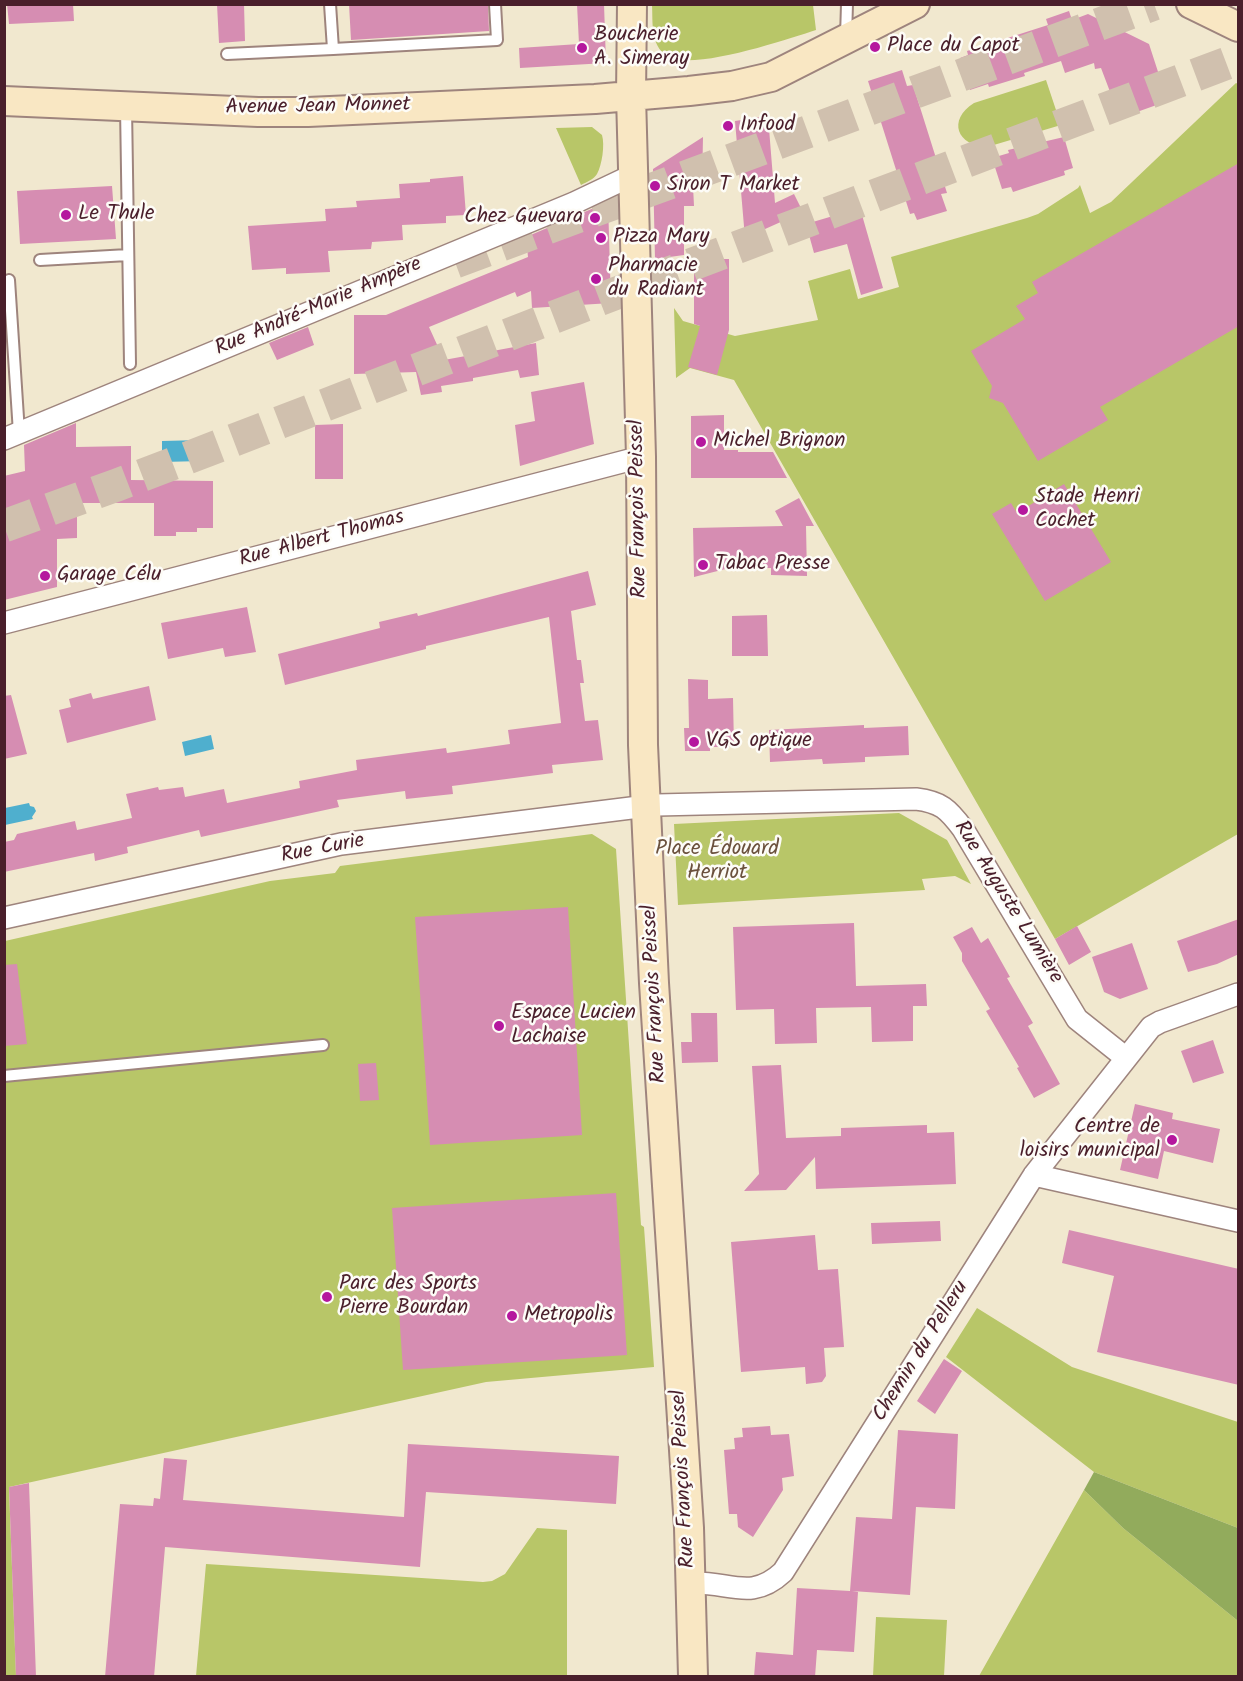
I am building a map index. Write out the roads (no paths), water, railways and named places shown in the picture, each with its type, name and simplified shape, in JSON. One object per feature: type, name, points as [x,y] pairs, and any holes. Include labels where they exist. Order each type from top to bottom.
[{"type":"main road","name":"Rue François Peissel","points":[[632,4],[631,96],[640,458],[643,745],[654,983],[691,1583],[693,1677]]},
{"type":"main road","name":"Avenue Jean Monnet","points":[[4,101],[258,112],[308,112],[631,96],[732,86],[771,78],[915,4]]},
{"type":"main road","points":[[1191,4],[1239,27]]},
{"type":"street","name":"Rue André-Marie Ampère","points":[[12,436],[525,224],[633,175]]},
{"type":"street","name":"Rue Albert Thomas","points":[[4,623],[640,458]]},
{"type":"street","name":"Rue Auguste Lumière","points":[[646,806],[934,801],[950,811],[963,829],[1077,1019],[1126,1058]]},
{"type":"street","name":"Rue Curie","points":[[4,918],[341,844],[646,806]]},
{"type":"street","name":"Chemin du Pelleru","points":[[691,1583],[705,1582],[751,1589],[767,1585],[783,1572],[1034,1175],[1126,1058],[1151,1027],[1239,994]]},
{"type":"street","points":[[1034,1175],[1239,1221]]},
{"type":"lane","points":[[330,4],[333,49]]},
{"type":"lane","points":[[227,54],[497,40],[495,4]]},
{"type":"lane","points":[[846,40],[847,4]]},
{"type":"lane","points":[[126,106],[130,364]]},
{"type":"lane","points":[[40,260],[128,255]]},
{"type":"lane","points":[[9,280],[12,436]]},
{"type":"lane","points":[[4,1076],[323,1045]]},
{"type":"water","points":[[202,440],[203,446],[210,446],[210,456],[203,456],[203,461],[162,462],[162,441]]},
{"type":"water","points":[[211,735],[214,749],[185,756],[182,742]]},
{"type":"water","points":[[29,803],[36,811],[33,819],[5,825],[5,808]]},
{"type":"tunnel","points":[[455,262],[1154,4]]},
{"type":"tunnel","points":[[4,526],[1238,59]]},
{"type":"place","name":"Place du Capot","points":[[875,47]]},
{"type":"place","name":"Boucherie A. Simeray","points":[[582,48]]},
{"type":"place","name":"Infood","points":[[728,126]]},
{"type":"place","name":"Siron T Market","points":[[655,186]]},
{"type":"place","name":"Le Thule","points":[[66,215]]},
{"type":"place","name":"Chez Guevara","points":[[595,218]]},
{"type":"place","name":"Pizza Mary","points":[[601,238]]},
{"type":"place","name":"Pharmacie du Radiant","points":[[596,279]]},
{"type":"place","name":"Michel Brignon","points":[[701,442]]},
{"type":"place","name":"Stade Henri Cochet","points":[[1023,510]]},
{"type":"place","name":"Tabac Presse","points":[[703,565]]},
{"type":"place","name":"Garage Célu","points":[[45,576]]},
{"type":"place","name":"VGS optique","points":[[694,742]]},
{"type":"place","name":"Espace Lucien Lachaise","points":[[499,1026]]},
{"type":"place","name":"Centre de loisirs municipal","points":[[1172,1140]]},
{"type":"place","name":"Parc des Sports Pierre Bourdan","points":[[327,1297]]},
{"type":"place","name":"Metropolis","points":[[512,1316]]},
{"type":"park label","name":"Place Édouard Herriot","points":[[717,862]]}]
